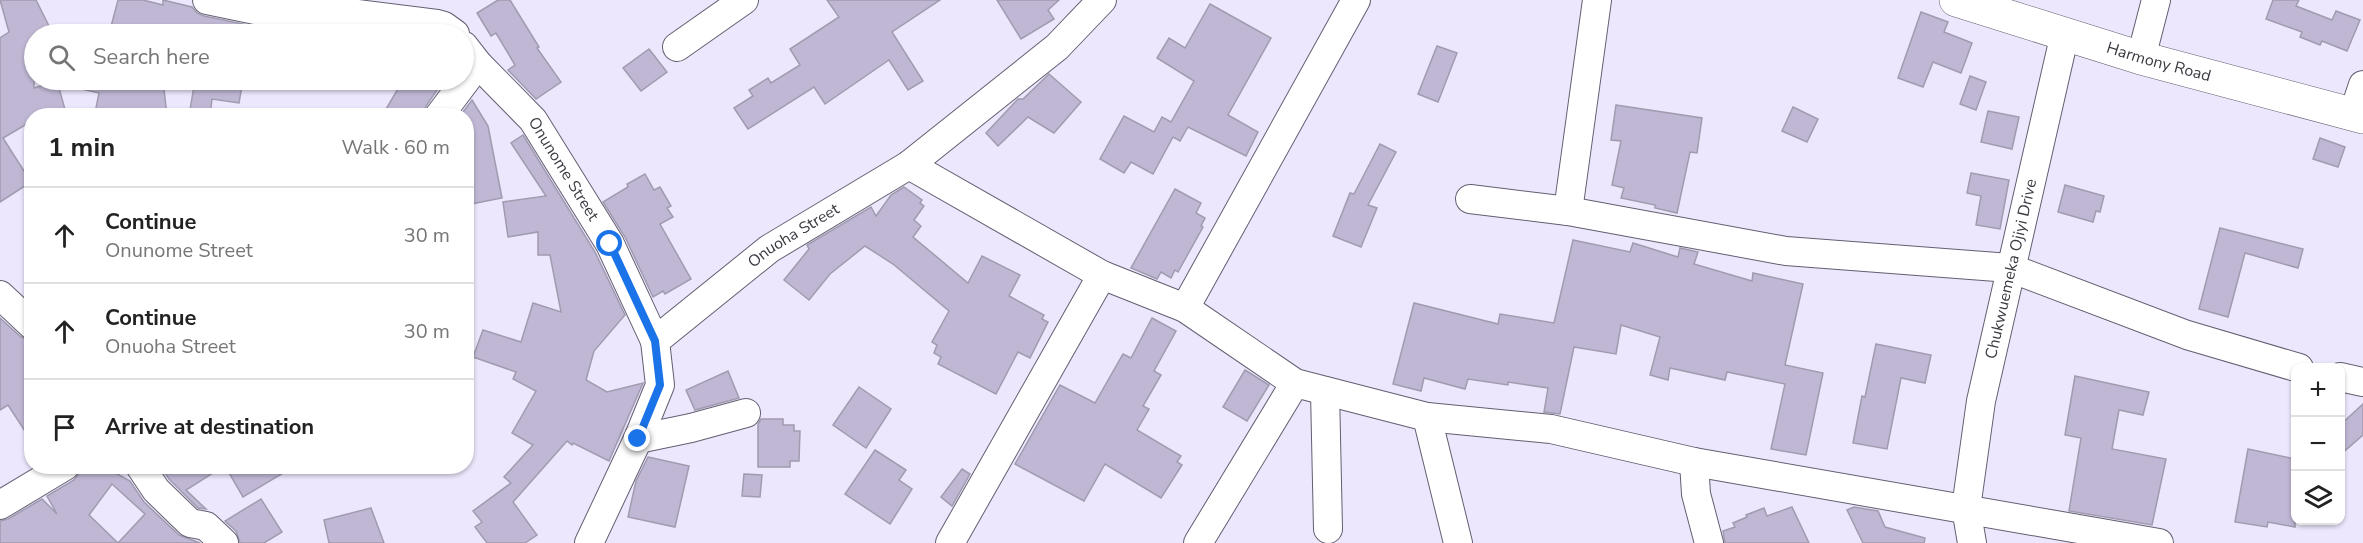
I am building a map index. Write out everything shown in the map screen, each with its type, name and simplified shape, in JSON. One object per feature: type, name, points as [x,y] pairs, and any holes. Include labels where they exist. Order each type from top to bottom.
[{"type":"main road","name":"Harmony Road","points":[[1956,0],[2140,58],[2360,106]]},
{"type":"street","points":[[207,0],[275,14],[350,13],[437,24]]},
{"type":"street","points":[[677,47],[744,0]]},
{"type":"street","name":"Onuoha Street","points":[[655,341],[769,249],[909,165],[1057,47],[1102,0]]},
{"type":"street","points":[[1185,308],[1356,0]]},
{"type":"street","points":[[1568,211],[1597,0]]},
{"type":"street","points":[[2140,58],[2156,0]]},
{"type":"street","name":"Chukwuemeka Ojiyi Drive","points":[[1972,543],[1966,508],[1981,401],[2065,33]]},
{"type":"street","name":"Onunome Street","points":[[474,58],[533,120],[610,244],[655,341]]},
{"type":"street","points":[[443,108],[453,90]]},
{"type":"street","points":[[909,165],[1101,275],[1185,308],[1294,383],[1427,417],[1551,429],[1694,462],[2159,543]]},
{"type":"street","points":[[1470,199],[1568,211],[1786,251],[2010,268],[2187,335],[2291,366]]},
{"type":"street","points":[[950,543],[1101,275]]},
{"type":"street","points":[[0,295],[24,318]]},
{"type":"street","points":[[589,543],[638,439],[660,385],[655,341]]},
{"type":"street","points":[[2345,378],[2363,382]]},
{"type":"street","points":[[1198,543],[1294,383]]},
{"type":"street","points":[[1325,391],[1328,529]]},
{"type":"street","points":[[638,439],[746,413]]},
{"type":"street","points":[[1427,417],[1458,543]]},
{"type":"street","points":[[1694,462],[1695,494],[1709,543]]},
{"type":"street","points":[[0,505],[52,474]]},
{"type":"street","points":[[145,474],[156,490],[190,523],[206,526],[224,543]]},
{"type":"building","points":[[0,0],[36,0],[48,24],[24,24],[24,90],[60,90],[65,108],[24,108],[24,126],[3,138],[24,171],[24,187],[0,202],[0,38],[9,32]]},
{"type":"building","points":[[118,0],[143,0],[163,5],[163,0],[192,7],[204,16],[243,24],[112,24]]},
{"type":"building","points":[[498,0],[510,0],[539,47],[537,48],[561,82],[536,99],[508,70],[515,65],[496,33],[491,36],[477,13]]},
{"type":"building","points":[[827,0],[940,0],[892,32],[923,81],[908,90],[889,60],[825,104],[814,87],[748,129],[734,108],[753,96],[749,90],[768,78],[771,83],[800,65],[790,49],[839,17]]},
{"type":"building","points":[[997,0],[1059,0],[1048,10],[1054,19],[1021,39]]},
{"type":"building","points":[[2273,0],[2299,0],[2296,6],[2332,20],[2336,11],[2360,20],[2347,51],[2322,41],[2320,45],[2300,37],[2302,32],[2266,19]]},
{"type":"building","points":[[1210,4],[1271,38],[1228,115],[1258,132],[1246,156],[1188,127],[1180,141],[1173,137],[1153,174],[1131,162],[1124,173],[1100,159],[1124,116],[1154,132],[1162,117],[1171,122],[1194,81],[1157,58],[1169,38],[1185,48]]},
{"type":"building","points":[[1921,12],[1948,22],[1944,32],[1972,43],[1961,73],[1933,62],[1923,87],[1898,78]]},
{"type":"building","points":[[1437,46],[1457,53],[1438,102],[1418,94]]},
{"type":"building","points":[[649,49],[667,72],[641,91],[623,68]]},
{"type":"building","points":[[1049,74],[1081,102],[1054,133],[1028,117],[998,146],[986,133],[1018,99],[1023,99]]},
{"type":"building","points":[[1970,76],[1986,82],[1976,110],[1960,104]]},
{"type":"building","points":[[86,90],[164,90],[166,108],[96,108],[99,93]]},
{"type":"building","points":[[193,90],[241,90],[239,103],[212,99],[211,108],[190,108]]},
{"type":"building","points":[[397,90],[437,90],[425,108],[387,108]]},
{"type":"building","points":[[472,100],[488,126],[502,198],[474,203],[474,108],[466,108]]},
{"type":"building","points":[[1616,105],[1702,118],[1697,153],[1690,152],[1677,213],[1655,208],[1655,205],[1621,198],[1624,188],[1612,185],[1621,141],[1611,140]]},
{"type":"building","points":[[1793,107],[1818,119],[1807,142],[1782,131]]},
{"type":"building","points":[[1988,111],[2019,117],[2012,149],[1981,142]]},
{"type":"building","points":[[523,135],[595,252],[625,315],[594,351],[586,380],[607,392],[643,383],[609,461],[567,441],[513,502],[537,535],[525,543],[487,543],[475,527],[482,522],[473,511],[511,483],[504,477],[533,445],[512,433],[536,391],[513,379],[516,372],[474,357],[474,354],[483,330],[521,342],[533,303],[561,312],[550,255],[538,255],[538,232],[508,237],[503,202],[546,196],[511,143]]},
{"type":"building","points":[[2320,138],[2345,147],[2338,167],[2313,159]]},
{"type":"building","points":[[1380,144],[1396,152],[1368,205],[1377,208],[1361,247],[1333,236],[1350,193],[1354,194]]},
{"type":"building","points":[[1971,173],[2009,180],[2000,229],[1976,225],[1981,196],[1967,193]]},
{"type":"building","points":[[645,174],[654,190],[660,187],[671,206],[667,208],[673,217],[660,224],[691,279],[665,294],[663,291],[653,297],[625,237],[603,202]]},
{"type":"building","points":[[2065,185],[2104,196],[2100,212],[2096,211],[2093,222],[2058,212]]},
{"type":"building","points":[[904,187],[922,200],[920,203],[924,206],[914,220],[921,226],[913,237],[968,283],[982,256],[1020,275],[1009,296],[1044,315],[1042,319],[1048,322],[1030,358],[1018,352],[996,394],[938,364],[941,357],[934,353],[937,345],[932,342],[949,311],[893,264],[865,246],[830,274],[809,300],[784,280],[809,249],[807,245],[871,207],[876,216],[891,195]]},
{"type":"building","points":[[1175,189],[1201,203],[1196,213],[1205,218],[1201,226],[1203,227],[1178,272],[1175,270],[1171,278],[1161,272],[1157,279],[1131,268]]},
{"type":"building","points":[[2220,228],[2303,249],[2298,268],[2245,253],[2228,317],[2199,309]]},
{"type":"building","points":[[1573,240],[1630,252],[1633,243],[1678,257],[1680,248],[1698,252],[1694,264],[1752,281],[1753,273],[1803,284],[1785,365],[1823,373],[1806,455],[1771,449],[1785,384],[1727,372],[1725,380],[1670,368],[1668,380],[1650,375],[1660,337],[1621,325],[1616,354],[1574,347],[1560,414],[1544,412],[1548,388],[1468,379],[1465,389],[1424,378],[1421,391],[1393,384],[1414,303],[1498,324],[1500,314],[1554,323]]},
{"type":"building","points":[[0,318],[24,338],[24,430],[8,405],[0,410]]},
{"type":"building","points":[[1152,318],[1176,331],[1154,371],[1161,375],[1143,406],[1149,409],[1137,430],[1181,456],[1177,462],[1182,465],[1161,498],[1105,464],[1084,501],[1015,464],[1060,385],[1095,403],[1123,354],[1131,358]]},
{"type":"building","points":[[1876,344],[1931,355],[1925,383],[1901,378],[1887,449],[1853,443],[1862,396],[1865,397]]},
{"type":"building","points":[[1245,370],[1269,385],[1247,421],[1223,407]]},
{"type":"building","points":[[728,371],[739,398],[695,410],[686,390]]},
{"type":"building","points":[[2075,376],[2149,392],[2143,415],[2119,410],[2112,449],[2166,459],[2152,525],[2069,511],[2081,438],[2065,435]]},
{"type":"building","points":[[859,387],[891,409],[866,448],[833,425]]},
{"type":"building","points":[[2363,404],[2363,435],[2345,451],[2345,420]]},
{"type":"building","points":[[761,419],[783,419],[783,425],[794,425],[794,431],[800,431],[799,461],[790,461],[790,467],[758,467],[758,424]]},
{"type":"building","points":[[2248,449],[2291,458],[2291,525],[2295,527],[2268,522],[2267,527],[2235,522]]},
{"type":"building","points":[[875,450],[906,470],[899,480],[912,489],[890,524],[845,494]]},
{"type":"building","points":[[648,457],[689,466],[675,527],[628,517],[636,481]]},
{"type":"building","points":[[962,469],[970,474],[952,506],[941,497]]},
{"type":"building","points":[[79,474],[117,474],[130,481],[144,502],[179,535],[200,543],[118,543],[0,543],[0,521],[8,519],[42,499],[57,514],[47,496],[74,480]],"holes":[[[112,484],[145,514],[118,543],[89,515]]]},
{"type":"building","points":[[166,474],[211,474],[186,490],[206,509],[198,508]]},
{"type":"building","points":[[230,474],[282,474],[243,497]]},
{"type":"building","points":[[744,474],[762,475],[760,497],[742,496]]},
{"type":"building","points":[[261,499],[282,532],[264,543],[240,543],[236,531],[225,521]]},
{"type":"building","points":[[1792,507],[1809,543],[1725,543],[1723,531],[1735,527],[1733,523],[1747,517],[1746,515],[1764,508],[1767,516]]},
{"type":"building","points":[[1854,507],[1878,511],[1885,527],[1925,538],[1924,543],[1863,543],[1847,510]]},
{"type":"building","points":[[371,508],[384,543],[329,543],[324,520]]},
{"type":"route","points":[[610,244],[655,341],[660,385],[638,439]]}]
